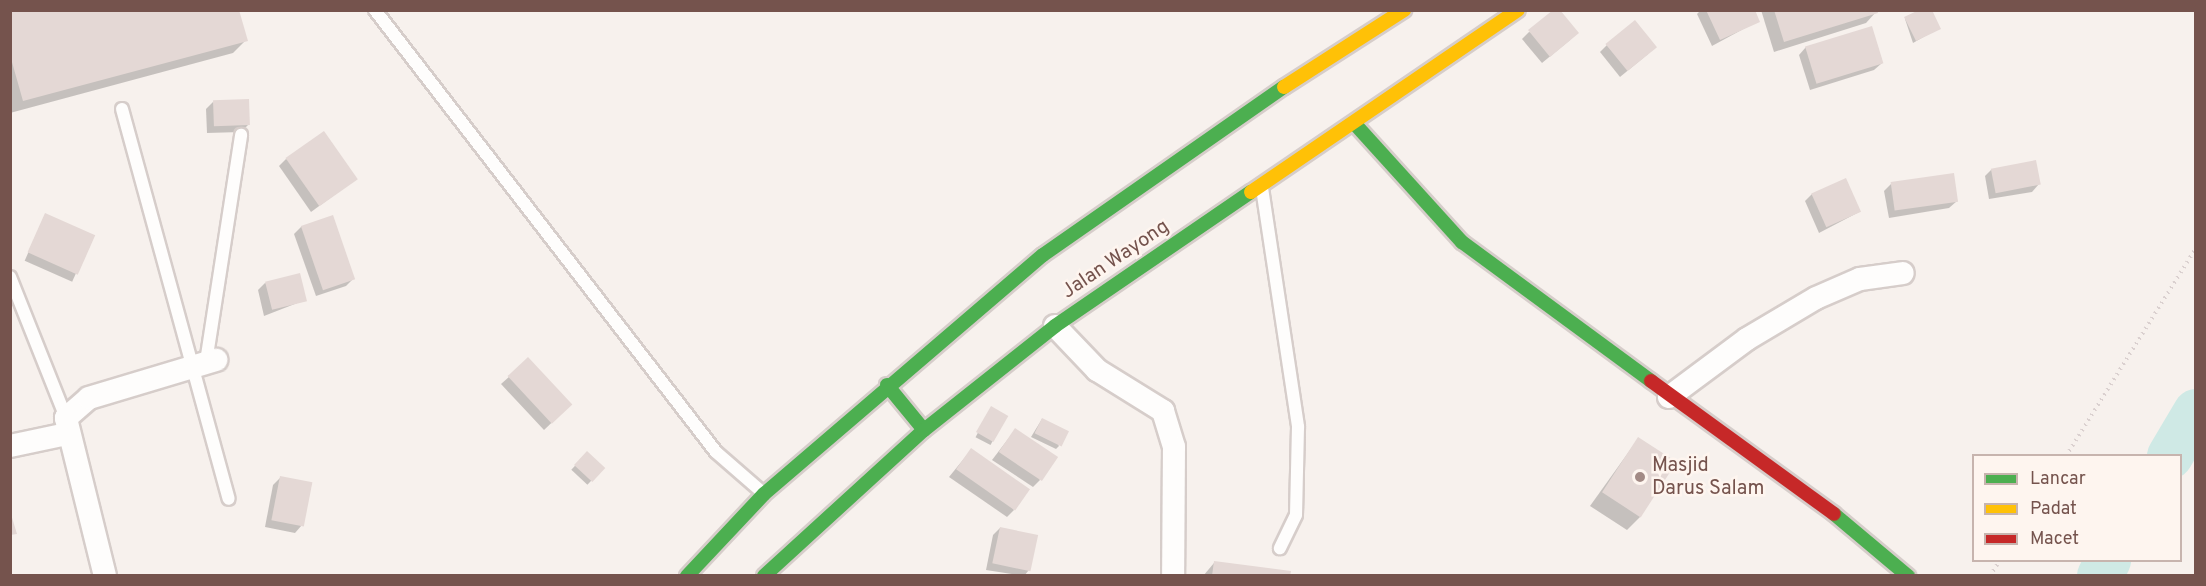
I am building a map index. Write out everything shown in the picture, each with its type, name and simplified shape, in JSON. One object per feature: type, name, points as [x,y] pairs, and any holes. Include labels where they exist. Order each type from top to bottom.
[{"type":"main road","points":[[687,576],[764,494],[887,385],[1043,255],[1238,117],[1404,10]]},
{"type":"main road","name":"Jalan Wayong","points":[[764,576],[924,430],[1055,326],[1518,10]]},
{"type":"main road","points":[[1354,123],[1462,242],[1669,397],[1865,537],[1908,576]]},
{"type":"main road","points":[[887,385],[924,430]]},
{"type":"street","points":[[1669,397],[1816,298],[1860,279],[1903,273]]},
{"type":"street","points":[[1055,326],[1097,370],[1163,411],[1174,447],[1173,576]]},
{"type":"street","points":[[10,446],[67,426],[89,398],[204,362]]},
{"type":"street","points":[[67,426],[105,576]]},
{"type":"lane","points":[[375,10],[716,452],[764,494]]},
{"type":"lane","points":[[122,109],[204,362],[229,499]]},
{"type":"lane","points":[[204,362],[241,135]]},
{"type":"lane","points":[[1262,184],[1298,427],[1296,515],[1280,548]]},
{"type":"lane","points":[[10,277],[67,426]]},
{"type":"path","points":[[2067,454],[2196,248]]},
{"type":"path","points":[[1990,576],[1999,562]]},
{"type":"building","points":[[10,10],[239,10],[248,41],[23,101],[10,55]]},
{"type":"building","points":[[1553,10],[1560,10],[1579,33],[1550,57],[1528,30]]},
{"type":"building","points":[[1706,10],[1755,10],[1760,22],[1720,40]]},
{"type":"building","points":[[1774,10],[1877,10],[1878,13],[1784,42]]},
{"type":"building","points":[[1919,10],[1932,10],[1941,29],[1916,41],[1904,17]]},
{"type":"building","points":[[1635,20],[1657,47],[1627,71],[1605,44]]},
{"type":"building","points":[[1872,26],[1883,63],[1816,84],[1805,46]]},
{"type":"building","points":[[249,99],[250,125],[214,126],[213,100]]},
{"type":"building","points":[[324,131],[358,179],[319,206],[285,158]]},
{"type":"building","points":[[2036,160],[2041,185],[1996,193],[1991,169]]},
{"type":"building","points":[[1954,173],[1958,202],[1895,211],[1891,182]]},
{"type":"building","points":[[1846,178],[1861,212],[1826,227],[1811,193]]},
{"type":"building","points":[[45,213],[95,235],[78,275],[28,252]]},
{"type":"building","points":[[333,215],[355,279],[323,290],[301,226]]},
{"type":"building","points":[[300,273],[307,301],[272,310],[265,282]]},
{"type":"building","points":[[528,357],[572,405],[552,424],[508,376]]},
{"type":"building","points":[[991,406],[1008,416],[993,442],[976,432]]},
{"type":"building","points":[[1042,418],[1069,431],[1062,446],[1035,433]]},
{"type":"building","points":[[1015,428],[1058,457],[1042,481],[999,452]]},
{"type":"building","name":"Masjid Darus Salam","points":[[1638,437],[1677,462],[1641,517],[1602,492]]},
{"type":"building","points":[[971,448],[1030,489],[1015,511],[956,469]]},
{"type":"building","points":[[587,451],[605,468],[592,482],[574,465]]},
{"type":"building","points":[[280,476],[312,482],[304,526],[271,520]]},
{"type":"building","points":[[10,511],[17,534],[10,535]]},
{"type":"building","points":[[1000,527],[1038,535],[1030,571],[992,563]]},
{"type":"building","points":[[1214,561],[1291,571],[1290,576],[1212,576]]},
{"type":"waterway","points":[[2171,454],[2196,412]]},
{"type":"waterway","points":[[2100,576],[2107,562]]},
{"type":"traffic: fast","points":[[687,576],[764,494],[1043,255],[1284,87]]},
{"type":"traffic: fast","points":[[1354,123],[1462,242],[1651,381]]},
{"type":"traffic: fast","points":[[764,576],[924,430],[1055,326],[1251,192]]},
{"type":"traffic: fast","points":[[887,385],[924,430]]},
{"type":"traffic: fast","points":[[1834,514],[1908,576]]},
{"type":"traffic: slow","points":[[1284,87],[1404,10]]},
{"type":"traffic: slow","points":[[1251,192],[1518,10]]},
{"type":"traffic: jam","points":[[1651,381],[1834,514]]},
{"type":"place","name":"Masjid Darus Salam","points":[[1640,477]]}]
